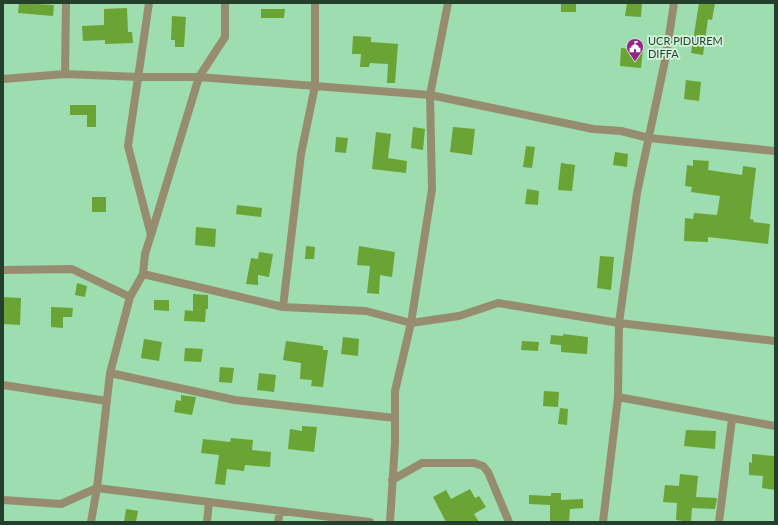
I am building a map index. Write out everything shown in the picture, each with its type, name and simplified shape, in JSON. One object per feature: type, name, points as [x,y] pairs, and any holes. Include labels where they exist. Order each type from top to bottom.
[{"type":"street","points":[[65,74],[66,3]]},
{"type":"street","points":[[149,3],[128,146],[151,236]]},
{"type":"street","points":[[91,522],[97,488],[110,373],[130,297],[143,274],[145,254],[199,77],[225,37],[225,3]]},
{"type":"street","points":[[283,307],[301,154],[315,86],[315,3]]},
{"type":"street","points":[[390,522],[395,443],[395,391],[411,323],[432,189],[430,95],[448,3]]},
{"type":"street","points":[[603,522],[618,398],[619,323],[637,193],[666,56],[674,3]]},
{"type":"street","points":[[3,79],[65,74],[139,77],[199,77],[430,95],[593,129],[621,131],[649,138],[775,151]]},
{"type":"street","points":[[3,270],[72,269],[130,297]]},
{"type":"street","points":[[143,274],[283,307],[366,311],[411,323],[459,316],[498,303],[619,323],[775,341]]},
{"type":"street","points":[[110,373],[235,400],[395,418]]},
{"type":"street","points":[[3,385],[107,401]]},
{"type":"street","points":[[618,398],[775,426]]},
{"type":"street","points":[[719,522],[732,419]]},
{"type":"street","points":[[392,480],[422,463],[474,463],[483,466],[488,472],[509,522]]},
{"type":"street","points":[[3,500],[61,504],[97,488],[370,522]]},
{"type":"street","points":[[207,522],[210,502]]},
{"type":"street","points":[[278,522],[280,511]]},
{"type":"building","points":[[19,3],[54,5],[53,16],[18,13]]},
{"type":"building","points":[[561,3],[576,3],[576,12],[561,12]]},
{"type":"building","points":[[627,3],[642,3],[641,17],[625,16]]},
{"type":"building","points":[[699,3],[715,3],[712,20],[708,19],[703,55],[691,53]]},
{"type":"building","points":[[127,8],[128,32],[132,32],[133,43],[105,44],[105,40],[83,41],[82,26],[104,25],[104,9]]},
{"type":"building","points":[[261,9],[285,9],[284,18],[261,18]]},
{"type":"building","points":[[172,16],[186,17],[184,47],[175,47],[175,40],[171,40]]},
{"type":"building","points":[[353,36],[371,37],[371,42],[398,44],[395,83],[387,83],[388,64],[370,63],[369,67],[360,67],[361,54],[352,54]]},
{"type":"building","points":[[621,48],[643,50],[641,68],[620,66]]},
{"type":"building","points":[[686,80],[701,82],[699,101],[684,99]]},
{"type":"building","points":[[70,105],[96,105],[96,127],[87,127],[87,115],[70,115]]},
{"type":"building","points":[[413,127],[425,129],[423,150],[411,148]]},
{"type":"building","points":[[453,127],[475,129],[472,155],[450,152]]},
{"type":"building","points":[[376,132],[391,134],[388,158],[407,161],[406,173],[372,169]]},
{"type":"building","points":[[336,137],[348,138],[346,153],[335,152]]},
{"type":"building","points":[[526,146],[535,147],[532,168],[523,167]]},
{"type":"building","points":[[615,152],[628,154],[627,167],[613,165]]},
{"type":"building","points":[[693,160],[709,161],[708,170],[742,175],[743,166],[756,168],[750,219],[754,220],[753,222],[770,224],[768,244],[708,237],[708,242],[684,241],[685,218],[693,219],[694,213],[717,215],[720,196],[691,192],[692,187],[685,186],[687,165],[693,166]]},
{"type":"building","points":[[561,163],[575,165],[572,191],[558,190]]},
{"type":"building","points":[[527,189],[539,191],[538,205],[525,204]]},
{"type":"building","points":[[92,197],[106,197],[106,212],[92,212]]},
{"type":"building","points":[[237,205],[262,208],[261,217],[236,214]]},
{"type":"building","points":[[196,227],[216,229],[215,247],[195,245]]},
{"type":"building","points":[[306,246],[315,247],[314,259],[305,259]]},
{"type":"building","points":[[359,246],[395,252],[392,277],[380,275],[379,294],[367,293],[370,266],[357,265]]},
{"type":"building","points":[[259,252],[273,254],[269,277],[258,275],[258,285],[246,284],[251,258],[258,259]]},
{"type":"building","points":[[600,256],[614,257],[611,290],[597,288]]},
{"type":"building","points":[[77,283],[87,286],[85,297],[75,295]]},
{"type":"building","points":[[193,294],[208,295],[208,309],[206,309],[205,322],[184,321],[185,310],[193,311]]},
{"type":"building","points":[[3,297],[21,298],[20,325],[3,324]]},
{"type":"building","points":[[154,300],[169,300],[169,311],[154,310]]},
{"type":"building","points":[[51,307],[73,308],[72,317],[63,317],[63,328],[51,327]]},
{"type":"building","points":[[563,334],[588,337],[587,354],[561,352],[561,345],[550,344],[551,335],[563,336]]},
{"type":"building","points":[[343,337],[359,339],[358,356],[341,354]]},
{"type":"building","points":[[144,339],[162,342],[159,361],[141,358]]},
{"type":"building","points":[[286,341],[323,346],[323,350],[328,350],[323,387],[311,386],[312,380],[300,379],[301,363],[283,360]]},
{"type":"building","points":[[522,341],[539,342],[538,351],[521,350]]},
{"type":"building","points":[[185,348],[203,349],[201,362],[184,361]]},
{"type":"building","points":[[220,367],[234,368],[232,383],[219,382]]},
{"type":"building","points":[[259,373],[276,375],[274,392],[257,390]]},
{"type":"building","points":[[544,391],[559,392],[558,407],[543,406]]},
{"type":"building","points":[[181,395],[196,397],[192,415],[174,412],[176,400],[181,401]]},
{"type":"building","points":[[560,408],[568,409],[567,425],[558,424]]},
{"type":"building","points":[[302,426],[317,427],[314,452],[288,449],[290,429],[302,431]]},
{"type":"building","points":[[686,430],[716,431],[715,449],[684,446]]},
{"type":"building","points":[[231,438],[253,440],[252,450],[271,452],[270,467],[245,465],[244,471],[227,469],[225,485],[215,484],[219,455],[201,453],[203,439],[230,442]]},
{"type":"building","points":[[752,454],[774,456],[775,490],[762,488],[763,476],[749,475],[749,462],[752,463]]},
{"type":"building","points":[[680,474],[698,476],[696,497],[717,498],[715,509],[692,508],[691,522],[676,520],[677,503],[663,502],[665,485],[679,486]]},
{"type":"building","points":[[470,489],[475,498],[479,496],[486,507],[474,514],[479,522],[446,522],[433,497],[446,490],[451,499]]},
{"type":"building","points":[[551,493],[561,493],[561,500],[583,499],[583,508],[570,509],[569,522],[550,522],[550,505],[529,504],[529,495],[551,496]]},
{"type":"building","points":[[126,509],[138,511],[136,522],[124,522]]},
{"type":"place","name":"UCR PIDUREM DIFFA","points":[[635,62]]}]
